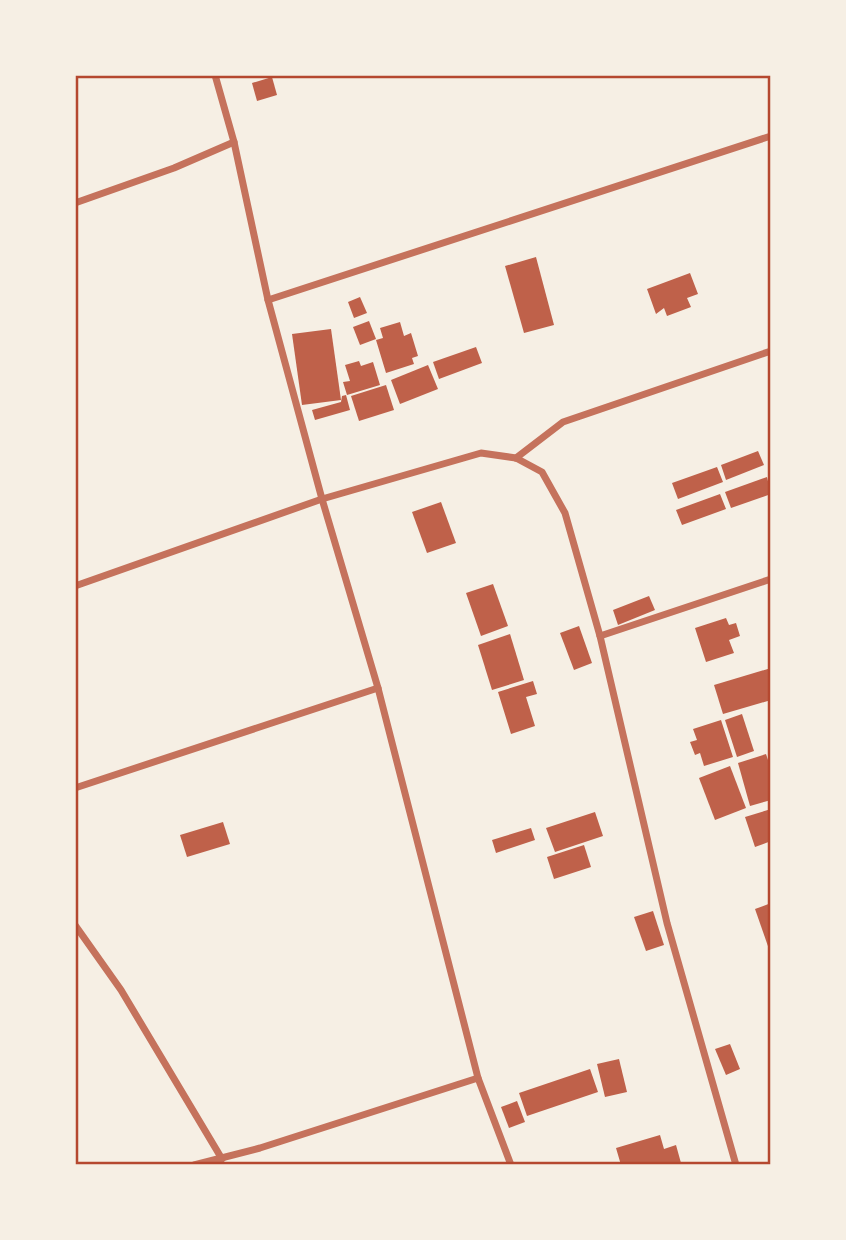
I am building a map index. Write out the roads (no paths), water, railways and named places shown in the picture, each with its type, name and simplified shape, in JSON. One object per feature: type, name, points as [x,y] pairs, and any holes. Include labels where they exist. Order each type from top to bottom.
[{"type":"street","points":[[215,75],[234,142],[268,300],[322,499],[378,688],[478,1078],[511,1165]]},
{"type":"street","points":[[268,300],[771,136]]},
{"type":"street","points":[[75,203],[174,168],[234,142]]},
{"type":"street","points":[[516,458],[563,422],[771,351]]},
{"type":"street","points":[[75,586],[322,499],[481,453],[516,458],[542,472],[565,513],[600,636],[667,923],[736,1165]]},
{"type":"street","points":[[600,636],[771,579]]},
{"type":"street","points":[[75,788],[378,688]]},
{"type":"street","points":[[75,925],[121,990],[222,1159]]},
{"type":"street","points":[[194,1165],[222,1159],[478,1078]]}]
